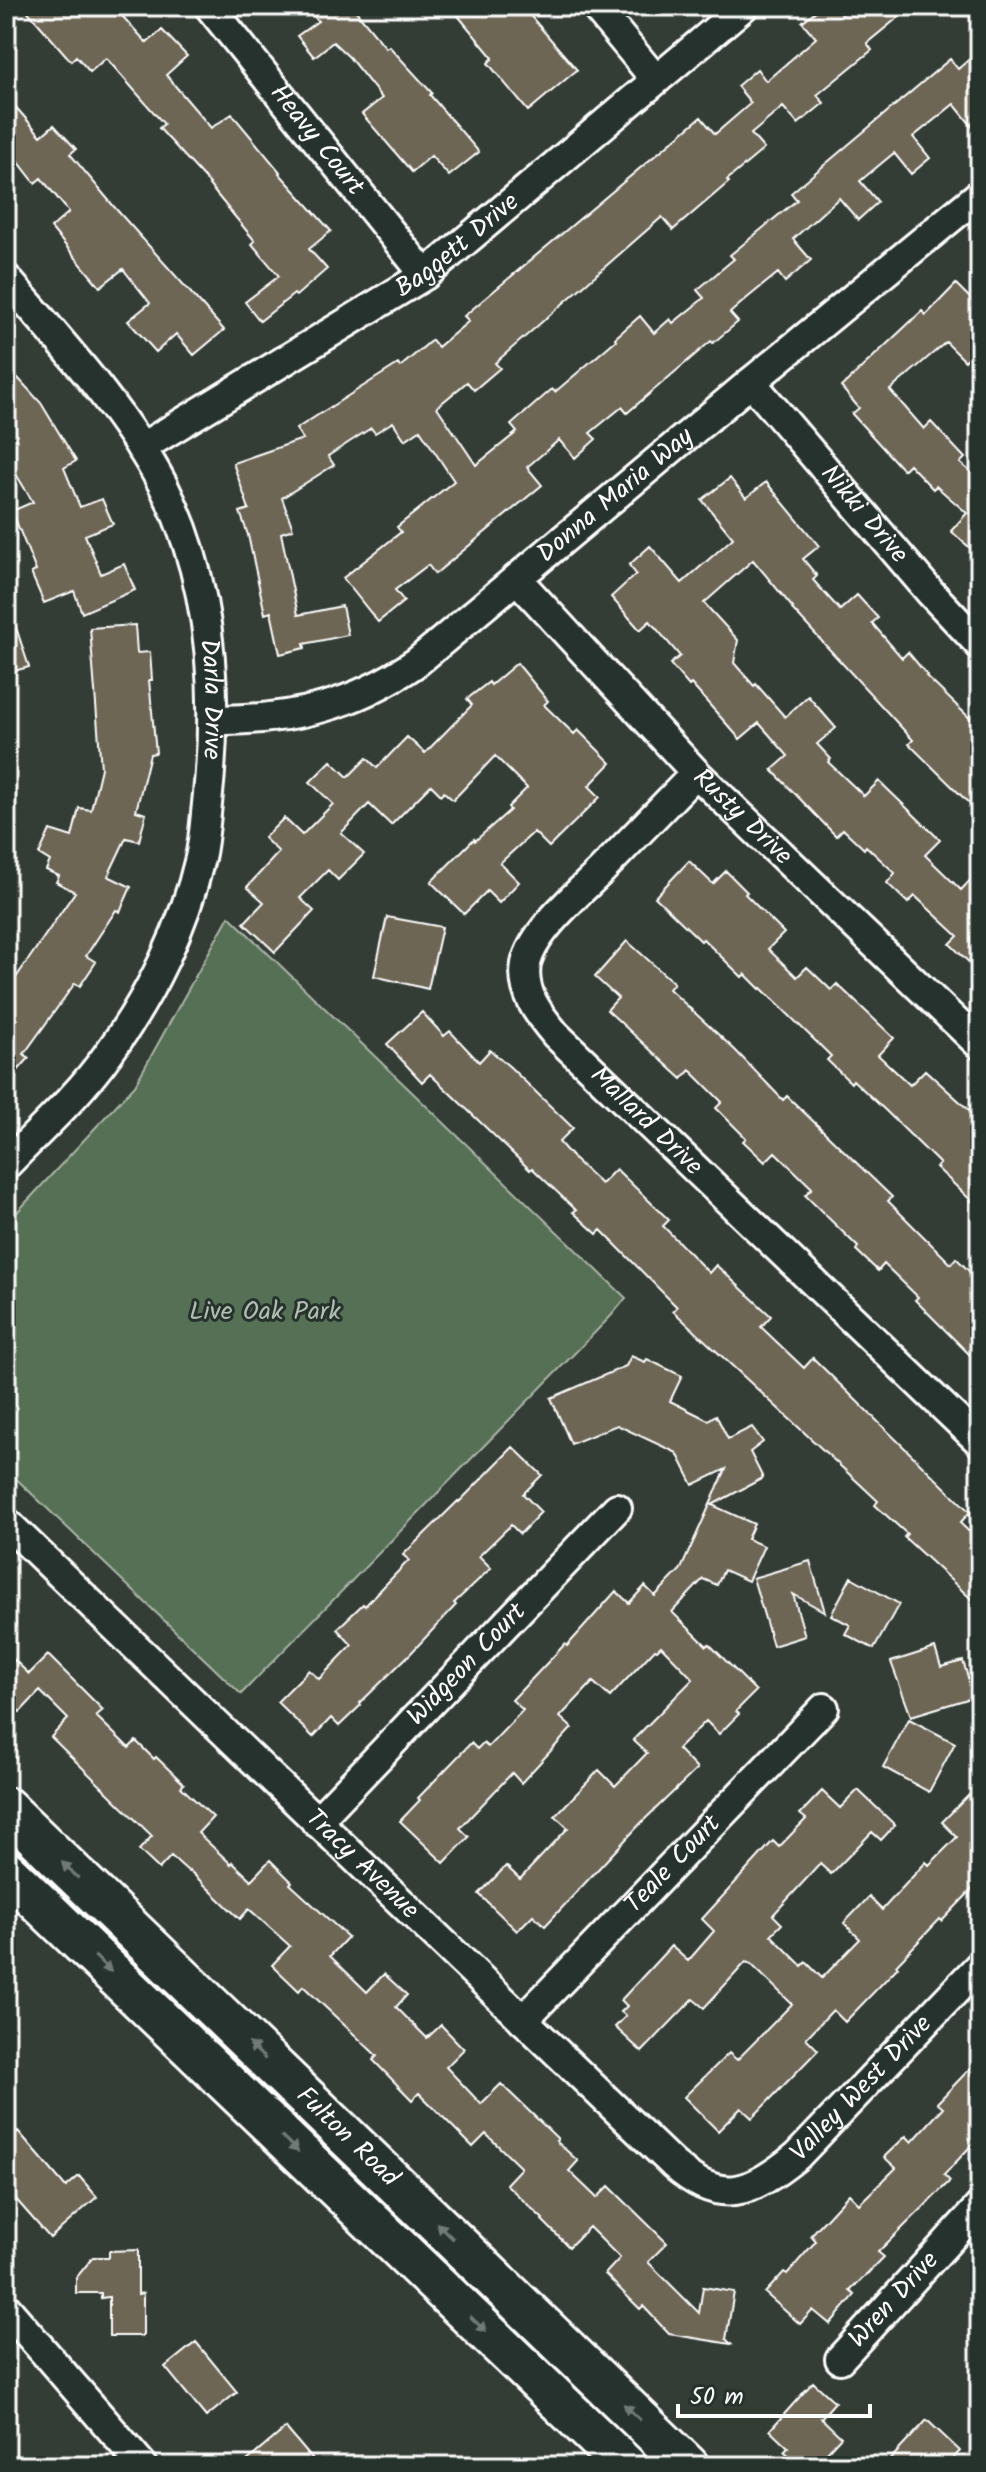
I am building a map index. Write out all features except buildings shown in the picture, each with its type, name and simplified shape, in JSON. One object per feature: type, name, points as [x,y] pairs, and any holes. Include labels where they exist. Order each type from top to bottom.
[{"type":"main road","name":"Fulton Road","points":[[6,1808],[688,2466]]},
{"type":"main road","name":"Fulton Road","points":[[6,1871],[626,2466]]},
{"type":"street","name":"Heavy Court","points":[[209,6],[425,275]]},
{"type":"street","points":[[595,6],[656,80]]},
{"type":"street","name":"Baggett Drive","points":[[141,448],[425,275],[744,6]]},
{"type":"street","name":"Donna Maria Way","points":[[214,720],[266,719],[317,709],[366,692],[393,678],[429,653],[980,194]]},
{"type":"street","name":"Darla Drive","points":[[6,278],[110,400],[164,488],[201,590],[214,720],[201,856],[184,912],[164,959],[108,1054],[6,1165]]},
{"type":"street","name":"Nikki Drive","points":[[751,382],[930,592],[980,645]]},
{"type":"street","name":"Rusty Drive","points":[[517,579],[696,773],[980,1045]]},
{"type":"street","name":"Mallard Drive","points":[[696,773],[545,930],[526,962],[528,995],[556,1035],[980,1442]]},
{"type":"street","name":"Widgeon Court","points":[[316,1822],[617,1508]]},
{"type":"street","name":"Tracy Avenue","points":[[6,1522],[686,2175],[729,2192]]},
{"type":"street","name":"Teale Court","points":[[523,2020],[824,1708]]},
{"type":"street","name":"Valley West Drive","points":[[729,2192],[764,2179],[797,2156],[980,1965]]},
{"type":"street","name":"Wren Drive","points":[[840,2359],[980,2206]]},
{"type":"street","points":[[6,2308],[143,2466]]},
{"type":"green space","name":"Live Oak Park","points":[[229,916],[626,1298],[241,1694],[6,1469],[6,1224],[135,1085]]}]
